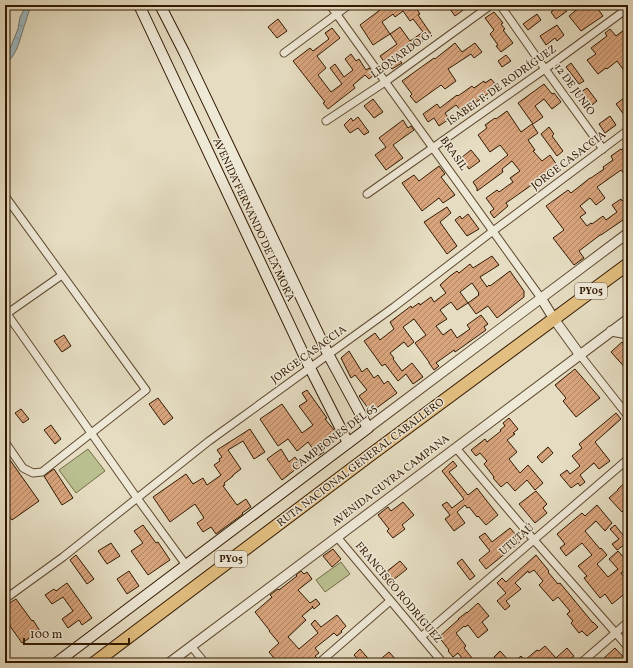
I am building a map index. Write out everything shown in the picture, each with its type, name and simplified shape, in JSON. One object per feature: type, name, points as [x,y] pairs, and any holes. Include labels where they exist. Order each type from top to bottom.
[{"type":"highway","name":"RUTA NACIONAL GENERAL CABALLERO","points":[[94,663],[369,456],[628,264]]},
{"type":"main road","name":"AVENIDA FERNANDO DE LA MORA","points":[[139,5],[310,368],[348,443]]},
{"type":"main road","name":"AVENIDA FERNANDO DE LA MORA","points":[[160,5],[184,52],[328,354],[368,428]]},
{"type":"main road","name":"CAMPEONES DEL 65","points":[[56,663],[368,428]]},
{"type":"street","name":"BRASIL","points":[[330,5],[541,298],[580,355]]},
{"type":"street","points":[[284,53],[350,5]]},
{"type":"street","name":"LEONARDO G.","points":[[326,121],[385,82],[491,5]]},
{"type":"street","name":"12 DE JUNIO","points":[[500,5],[545,70],[603,149]]},
{"type":"street","name":"ISABEL F. DE RODRÍGUEZ","points":[[367,194],[545,70],[628,8]]},
{"type":"street","name":"JORGE CASACCIA","points":[[5,599],[63,557],[209,441],[394,307],[628,130]]},
{"type":"street","points":[[5,196],[146,390],[42,472],[33,474],[23,468],[5,442]]},
{"type":"street","name":"CAMPEONES DEL 65","points":[[368,428],[628,233]]},
{"type":"street","points":[[62,275],[6,313],[186,565]]},
{"type":"street","name":"AVENIDA GUYRA CAMPANA","points":[[169,663],[628,319]]},
{"type":"street","points":[[611,331],[628,334]]},
{"type":"street","points":[[580,355],[628,416]]},
{"type":"street","points":[[456,448],[628,647]]},
{"type":"street","name":"UTUTAÚ","points":[[421,637],[628,459]]},
{"type":"street","name":"FRANCISCO RODRÍGUEZ","points":[[337,537],[443,663]]},
{"type":"street","points":[[319,663],[390,601]]},
{"type":"street","points":[[581,663],[628,622]]},
{"type":"street","points":[[191,646],[205,663]]},
{"type":"green space","points":[[88,449],[105,471],[76,493],[59,470]]},
{"type":"green space","points":[[341,562],[350,574],[325,592],[316,580]]},
{"type":"water","points":[[24,5],[30,5],[30,7],[20,39],[10,60],[5,64],[5,57],[18,29]]},
{"type":"building","points":[[385,5],[414,5],[420,14],[418,15],[431,34],[398,58],[402,63],[392,69],[388,65],[387,66],[380,56],[397,44],[390,34],[373,45],[360,25]],"holes":[[[403,11],[410,21],[413,19],[423,32],[410,41],[400,27],[390,34],[382,22],[393,14],[395,17]]]},
{"type":"building","points":[[447,5],[470,5],[455,16]]},
{"type":"building","points":[[561,5],[567,11],[556,19],[551,12]]},
{"type":"building","points":[[582,5],[595,5],[603,16],[581,31],[569,16]]},
{"type":"building","points":[[494,12],[503,23],[501,24],[505,29],[503,30],[513,43],[501,52],[490,34],[494,30],[485,18]]},
{"type":"building","points":[[537,14],[541,20],[528,30],[523,24]]},
{"type":"building","points":[[278,19],[287,31],[277,38],[268,27]]},
{"type":"building","points":[[557,25],[564,35],[557,41],[555,38],[546,45],[540,36]]},
{"type":"building","points":[[628,27],[628,76],[617,61],[598,74],[587,60],[596,54],[591,48],[607,36],[605,33],[610,29],[616,36]]},
{"type":"building","points":[[332,28],[340,38],[317,56],[326,68],[318,75],[331,92],[342,84],[330,68],[335,64],[344,77],[353,70],[345,59],[351,54],[356,61],[359,59],[366,70],[369,68],[374,75],[369,79],[365,75],[353,85],[355,88],[328,109],[323,103],[325,102],[293,61],[310,48],[313,51],[329,39],[325,33]]},
{"type":"building","points":[[455,43],[462,52],[475,43],[482,52],[474,58],[471,54],[448,69],[456,81],[445,89],[441,85],[416,103],[410,96],[412,94],[402,81],[434,58],[435,59]]},
{"type":"building","points":[[506,55],[511,61],[502,67],[498,61]]},
{"type":"building","points":[[571,63],[584,81],[579,84],[566,67]]},
{"type":"building","points":[[491,79],[497,86],[492,91],[462,112],[456,105],[445,113],[449,119],[439,126],[434,118],[428,122],[423,114],[437,104],[440,108],[472,86],[474,88],[484,81],[485,83]]},
{"type":"building","points":[[544,84],[561,102],[552,109],[544,99],[535,106],[543,117],[533,124],[518,103]]},
{"type":"building","points":[[587,88],[597,101],[588,108],[578,94]]},
{"type":"building","points":[[628,95],[628,120],[616,104]]},
{"type":"building","points":[[373,99],[383,112],[374,118],[364,106]]},
{"type":"building","points":[[507,111],[521,132],[532,124],[538,133],[528,140],[535,150],[533,151],[542,161],[550,155],[559,168],[552,174],[550,172],[506,203],[508,206],[494,218],[490,212],[494,209],[486,198],[497,190],[499,192],[513,182],[510,178],[520,171],[512,161],[502,169],[503,172],[477,191],[477,188],[473,182],[508,155],[500,145],[490,152],[478,135],[487,128],[485,125]]},
{"type":"building","points":[[610,116],[616,125],[605,133],[599,124]]},
{"type":"building","points":[[358,117],[369,132],[364,135],[358,128],[350,133],[344,125],[351,118],[353,121]]},
{"type":"building","points":[[403,120],[408,128],[411,126],[414,130],[393,145],[403,158],[386,170],[375,155],[386,147],[379,138]]},
{"type":"building","points":[[549,127],[554,134],[552,136],[563,151],[557,156],[541,134]]},
{"type":"building","points":[[628,145],[628,172],[625,175],[621,170],[597,187],[605,198],[596,205],[590,198],[580,206],[586,213],[580,217],[587,226],[603,216],[606,220],[617,212],[612,205],[621,199],[622,201],[628,197],[628,227],[623,220],[600,235],[579,251],[584,258],[574,265],[553,238],[564,230],[546,206],[568,190],[571,193],[604,169],[603,167],[613,160],[611,156]]},
{"type":"building","points":[[471,150],[480,161],[469,169],[461,158]]},
{"type":"building","points":[[439,166],[445,174],[441,177],[455,195],[443,203],[439,198],[422,211],[402,183],[414,175],[419,181]]},
{"type":"building","points":[[447,207],[451,213],[440,222],[457,246],[447,254],[424,222]]},
{"type":"building","points":[[468,214],[479,229],[467,236],[455,220],[460,216],[462,219]]},
{"type":"building","points":[[492,256],[499,265],[480,277],[487,287],[510,271],[524,291],[524,297],[497,318],[488,306],[476,314],[468,303],[457,310],[451,302],[440,310],[447,319],[436,326],[443,335],[451,329],[457,338],[470,329],[467,325],[481,315],[488,324],[484,327],[486,330],[455,352],[454,350],[436,363],[439,366],[434,370],[415,343],[426,335],[414,319],[403,327],[414,342],[408,347],[404,342],[390,353],[402,371],[412,363],[423,377],[413,384],[406,374],[398,381],[385,364],[382,366],[364,341],[375,333],[380,340],[394,329],[390,322],[411,306],[412,308],[419,303],[420,305],[431,297],[434,302],[446,293],[440,285],[450,276],[457,271],[459,273],[470,264],[473,268]],"holes":[[[472,283],[479,295],[468,303],[460,292]]]},
{"type":"building","points":[[64,335],[71,346],[62,352],[54,341]]},
{"type":"building","points":[[622,342],[628,348],[628,371],[611,352]]},
{"type":"building","points":[[349,351],[362,372],[367,368],[374,378],[378,375],[384,384],[388,381],[397,393],[371,412],[359,396],[367,390],[355,375],[351,378],[341,358]]},
{"type":"building","points":[[575,369],[600,398],[576,417],[563,401],[566,398],[555,385]]},
{"type":"building","points":[[307,390],[327,418],[325,419],[335,431],[338,438],[322,449],[324,452],[318,456],[308,442],[297,451],[288,439],[278,446],[260,419],[282,404],[302,433],[313,425],[299,406],[307,401],[302,393]]},
{"type":"building","points":[[158,398],[173,418],[164,425],[149,404]]},
{"type":"building","points":[[21,409],[29,419],[23,423],[15,413]]},
{"type":"building","points":[[616,413],[621,419],[595,442],[610,461],[599,469],[594,463],[580,475],[585,482],[580,486],[578,483],[571,488],[560,475],[567,470],[570,474],[580,466],[572,456],[582,448],[579,444]]},
{"type":"building","points":[[509,418],[518,429],[513,433],[515,434],[507,440],[517,452],[509,459],[520,473],[528,465],[543,483],[535,490],[527,480],[515,491],[507,482],[501,487],[484,464],[487,461],[480,453],[476,456],[471,450],[485,439],[487,442],[501,431],[500,430],[505,426],[503,423]]},
{"type":"building","points":[[51,425],[61,439],[55,444],[44,430]]},
{"type":"building","points":[[250,429],[265,452],[254,459],[243,441],[228,450],[241,469],[224,483],[225,485],[223,486],[237,505],[246,499],[251,507],[216,534],[211,527],[203,532],[197,523],[204,518],[195,504],[170,522],[153,497],[186,474],[193,484],[203,478],[207,485],[221,475],[214,465],[220,461],[219,459],[222,457],[217,450]]},
{"type":"building","points":[[548,447],[553,453],[542,463],[537,457]]},
{"type":"building","points":[[281,449],[289,462],[295,457],[301,465],[282,480],[267,459]]},
{"type":"building","points":[[5,453],[39,501],[12,520],[5,511]]},
{"type":"building","points":[[453,461],[457,466],[449,472],[468,495],[477,488],[498,515],[486,525],[469,507],[467,508],[465,505],[457,512],[465,523],[454,531],[445,519],[450,515],[442,505],[447,502],[452,508],[464,499],[442,471]]},
{"type":"building","points":[[54,469],[73,498],[62,505],[44,476]]},
{"type":"building","points":[[628,480],[628,500],[624,503],[628,507],[622,512],[609,498]]},
{"type":"building","points":[[536,491],[547,504],[543,508],[547,513],[535,523],[519,504]]},
{"type":"building","points":[[403,502],[414,515],[402,525],[405,529],[393,538],[387,531],[389,529],[378,515],[388,507],[391,511]]},
{"type":"building","points":[[597,505],[612,523],[605,531],[596,521],[585,531],[607,555],[597,564],[608,577],[618,569],[609,559],[618,551],[628,562],[628,567],[621,573],[628,582],[628,591],[612,604],[605,594],[600,598],[584,578],[587,576],[578,566],[592,555],[582,543],[566,556],[560,548],[565,544],[557,534],[582,513],[585,516]]},
{"type":"building","points":[[143,525],[156,543],[158,542],[170,560],[148,575],[131,551],[143,543],[134,531]]},
{"type":"building","points":[[615,525],[623,535],[628,531],[628,542],[617,550],[612,544],[619,539],[610,529]]},
{"type":"building","points":[[510,528],[521,541],[486,569],[479,560],[490,551],[479,537],[485,533],[492,542]]},
{"type":"building","points":[[111,543],[120,556],[107,564],[98,551]]},
{"type":"building","points":[[333,549],[341,559],[332,567],[323,556]]},
{"type":"building","points":[[76,555],[94,579],[87,584],[70,560]]},
{"type":"building","points":[[536,555],[558,584],[560,583],[598,627],[587,636],[582,631],[579,633],[571,623],[573,621],[567,614],[570,611],[558,597],[553,601],[539,585],[543,581],[534,570],[529,573],[528,571],[515,583],[521,589],[506,601],[510,606],[505,610],[497,601],[506,593],[497,583],[502,578],[506,582]]},
{"type":"building","points":[[462,559],[475,576],[470,580],[457,563]]},
{"type":"building","points":[[400,561],[407,569],[388,584],[381,576]]},
{"type":"building","points":[[129,571],[139,586],[127,594],[117,579]]},
{"type":"building","points":[[301,571],[304,574],[307,572],[312,579],[298,590],[310,603],[316,599],[320,604],[314,609],[313,607],[302,616],[306,620],[288,637],[299,649],[318,633],[311,624],[315,620],[321,627],[337,615],[346,626],[337,636],[334,633],[315,648],[319,653],[315,656],[317,658],[313,663],[278,663],[269,652],[279,643],[255,612],[272,597],[270,595],[278,589],[279,590]]},
{"type":"building","points":[[67,583],[92,618],[82,625],[79,620],[68,628],[62,619],[73,611],[63,597],[52,604],[45,595],[54,589],[56,591]]},
{"type":"building","points":[[16,599],[40,631],[22,643],[5,619],[5,606]]},
{"type":"building","points":[[478,603],[489,616],[482,622],[488,630],[478,638],[468,625],[465,627],[464,626],[456,633],[466,646],[464,648],[476,663],[466,663],[458,653],[453,657],[439,637]]},
{"type":"building","points":[[545,646],[556,658],[567,648],[574,656],[566,663],[551,663],[547,658],[541,663],[513,663],[521,656],[525,660],[537,650],[539,651]]},
{"type":"building","points":[[615,648],[628,663],[608,663],[604,658]]},
{"type":"building","points":[[360,649],[372,663],[361,663],[354,655]]},
{"type":"building","points":[[500,651],[511,663],[500,663],[494,657]]},
{"type":"building","points":[[389,652],[399,663],[376,663]]}]
